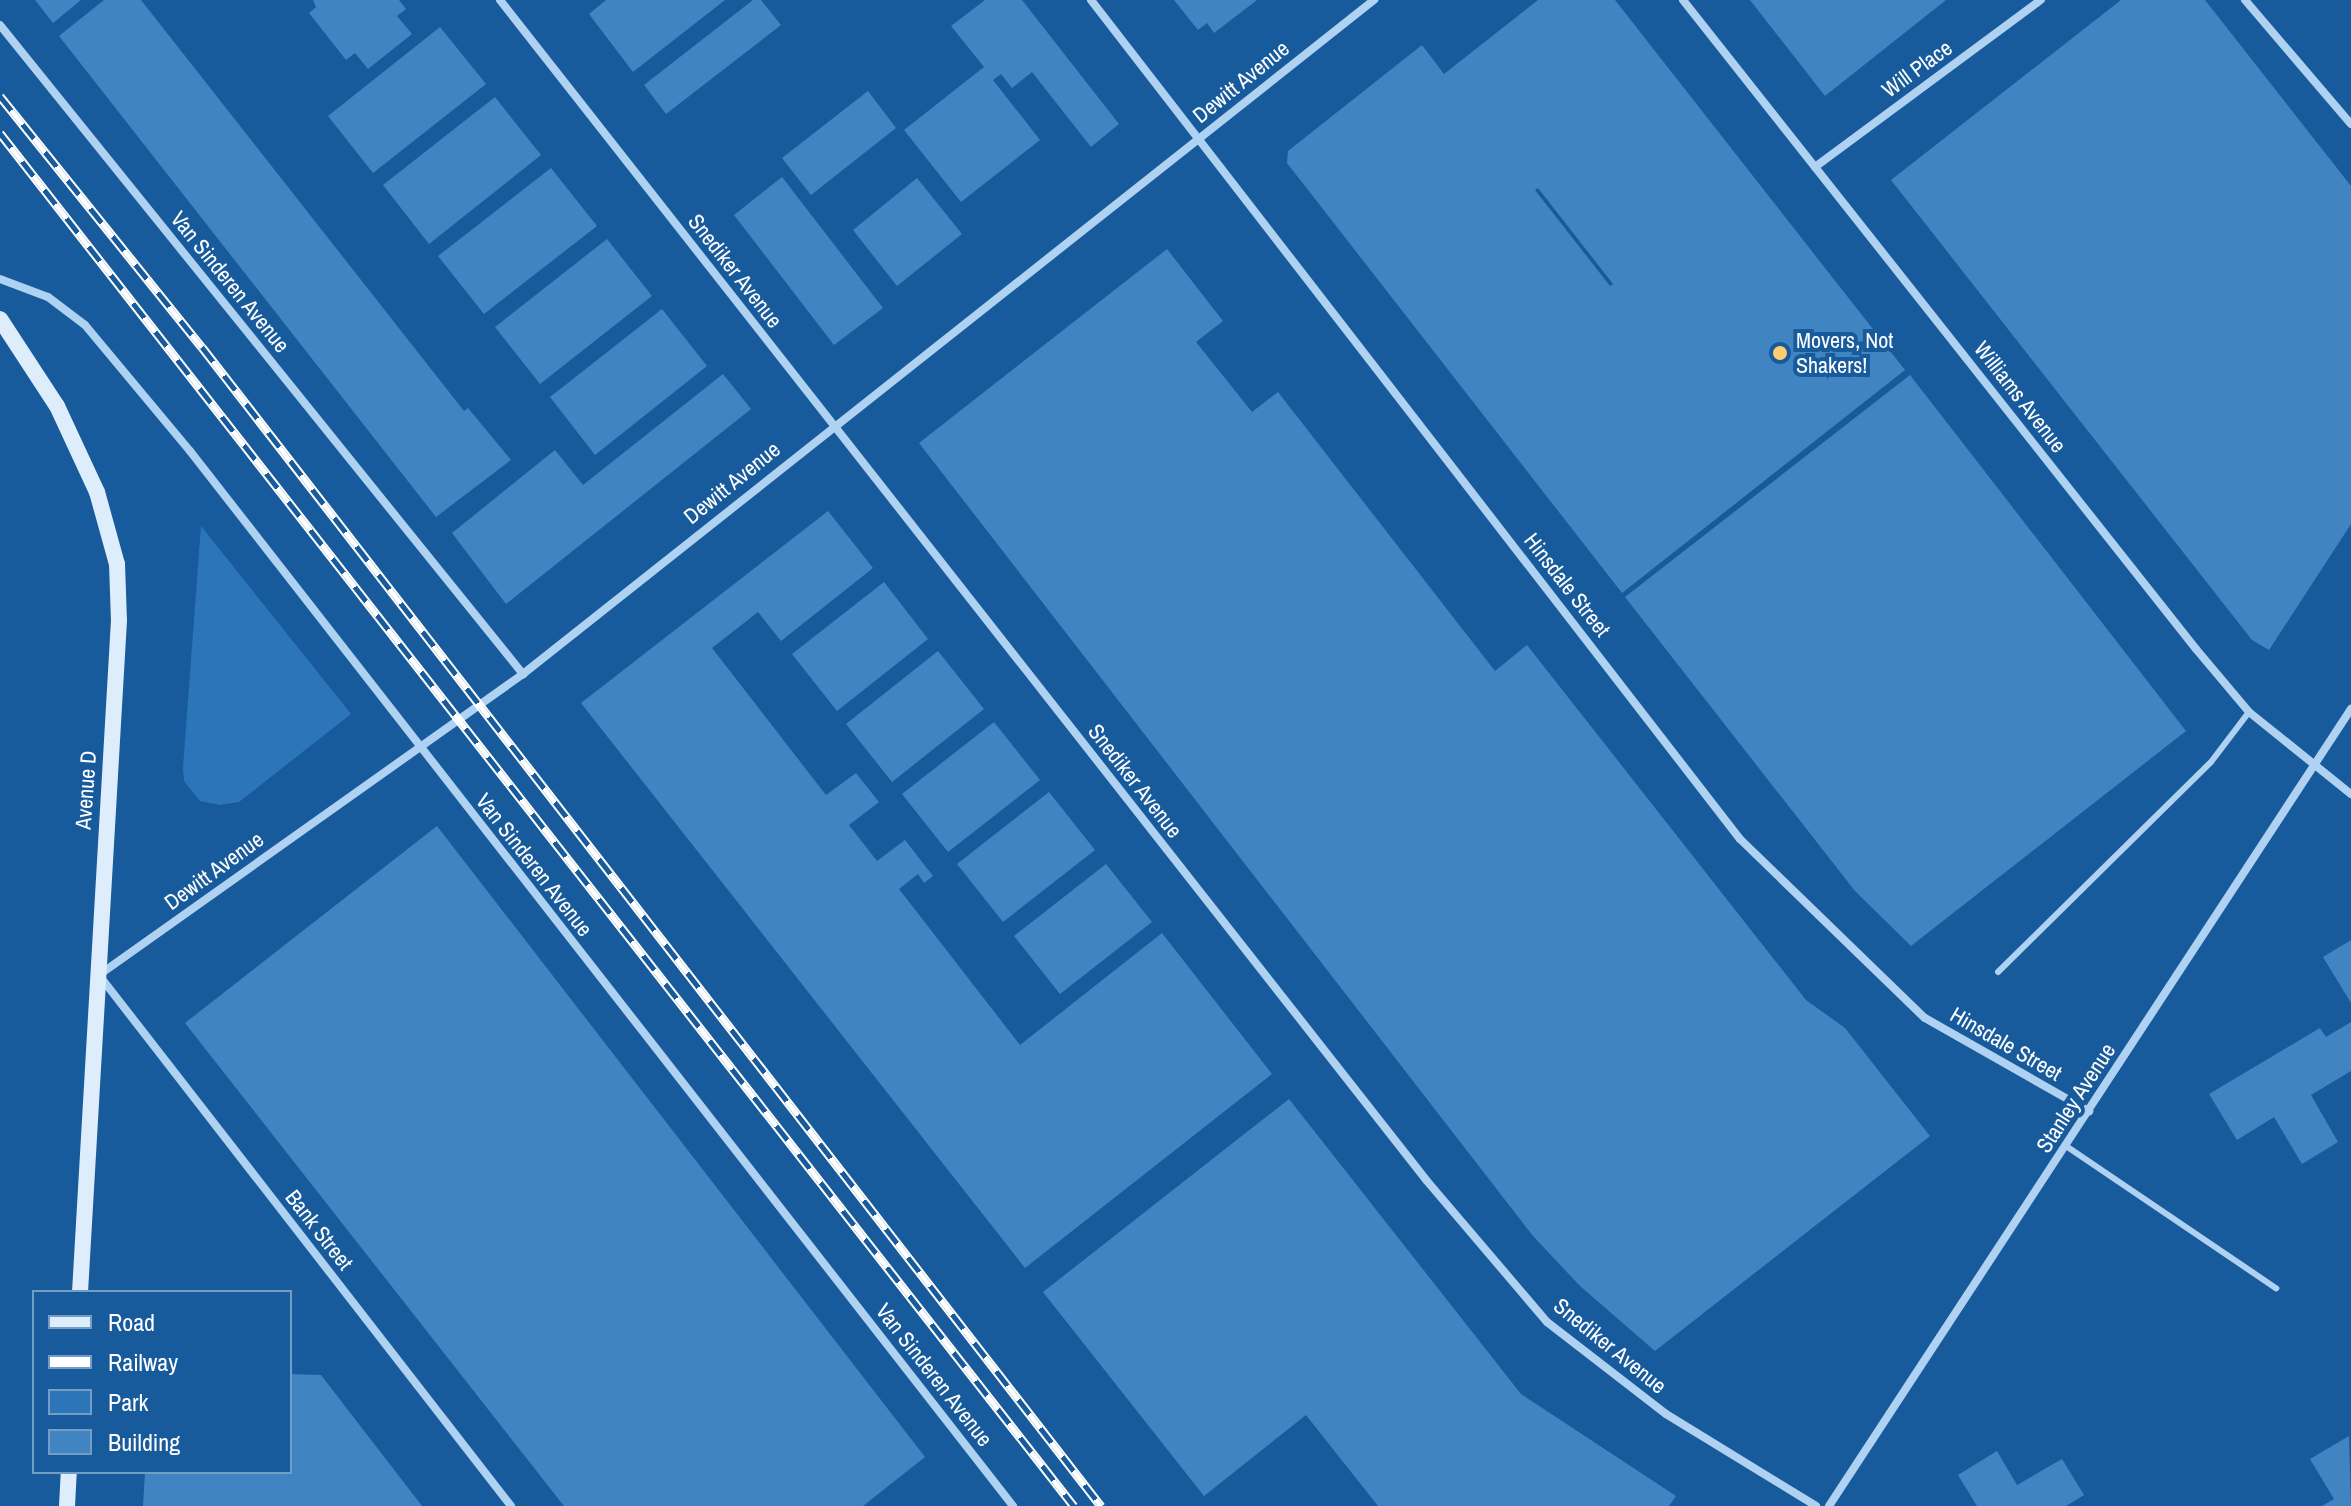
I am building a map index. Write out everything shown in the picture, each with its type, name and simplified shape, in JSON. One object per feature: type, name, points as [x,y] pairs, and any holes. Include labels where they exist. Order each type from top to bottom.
[{"type":"main road","name":"Avenue D","points":[[0,319],[57,406],[97,492],[117,564],[99,975],[80,1290]]},
{"type":"main road","points":[[67,1506],[69,1474]]},
{"type":"street","name":"Snediker Avenue","points":[[500,0],[1427,1181],[1547,1322],[1666,1414],[1816,1506]]},
{"type":"street","name":"Hinsdale Street","points":[[1091,0],[1740,839],[1925,1018],[2089,1111]]},
{"type":"street","name":"Dewitt Avenue","points":[[99,975],[523,674],[1374,0]]},
{"type":"street","name":"Williams Avenue","points":[[1683,0],[2249,712],[2351,794]]},
{"type":"street","name":"Will Place","points":[[1815,167],[2041,0]]},
{"type":"street","points":[[2245,0],[2351,124]]},
{"type":"street","name":"Van Sinderen Avenue","points":[[0,25],[523,674]]},
{"type":"street","name":"Van Sinderen Avenue","points":[[0,279],[48,297],[85,325],[190,451],[1013,1506]]},
{"type":"street","name":"Stanley Avenue","points":[[1829,1506],[2351,709]]},
{"type":"street","name":"Bank Street","points":[[99,975],[511,1506]]},
{"type":"lane","points":[[1998,972],[2211,762],[2249,712]]},
{"type":"lane","points":[[2066,1146],[2276,1288]]},
{"type":"green space","points":[[201,526],[351,714],[239,802],[220,805],[200,801],[184,781],[183,767]]},
{"type":"building","points":[[35,0],[81,0],[53,23]]},
{"type":"building","points":[[104,0],[141,0],[464,411],[468,408],[511,460],[436,517],[59,36]]},
{"type":"building","points":[[313,0],[399,0],[406,9],[397,16],[412,34],[368,69],[355,53],[346,60],[309,13],[316,7]]},
{"type":"building","points":[[606,0],[725,0],[633,72],[589,14]]},
{"type":"building","points":[[753,0],[761,0],[781,25],[666,114],[644,85]]},
{"type":"building","points":[[985,0],[1022,0],[1119,124],[1091,147],[1032,72],[1012,88],[1001,74],[993,80],[1040,140],[961,202],[904,130],[984,67],[951,26]]},
{"type":"building","points":[[1174,0],[1257,0],[1214,33],[1207,23],[1198,30]]},
{"type":"building","points":[[1538,0],[1615,0],[1905,370],[1622,593],[1287,163],[1288,151],[1422,45],[1444,74]],"holes":[[[1538,188],[1613,284],[1610,286],[1535,190]]]},
{"type":"building","points":[[1750,0],[1946,0],[1825,96]]},
{"type":"building","points":[[2121,0],[2205,0],[2351,186],[2351,524],[2269,650],[2252,640],[1891,180]]},
{"type":"building","points":[[440,27],[486,84],[373,173],[328,116]]},
{"type":"building","points":[[868,91],[896,128],[811,195],[782,158]]},
{"type":"building","points":[[495,97],[541,155],[429,244],[383,185]]},
{"type":"building","points":[[551,168],[597,226],[484,314],[438,256]]},
{"type":"building","points":[[782,177],[883,308],[834,345],[734,215]]},
{"type":"building","points":[[917,178],[962,234],[897,286],[853,230]]},
{"type":"building","points":[[607,239],[652,296],[540,384],[495,327]]},
{"type":"building","points":[[1167,249],[1223,321],[1196,342],[1252,412],[1278,392],[1495,671],[1527,645],[1806,1000],[1845,1028],[1930,1136],[1655,1351],[1580,1286],[1533,1236],[919,443]]},
{"type":"building","points":[[662,309],[707,366],[595,455],[550,397]]},
{"type":"building","points":[[723,374],[751,409],[506,604],[452,533],[555,450],[583,485]]},
{"type":"building","points":[[1910,375],[2186,731],[1911,946],[1855,891],[1625,597]]},
{"type":"building","points":[[828,511],[873,568],[781,641],[758,612],[712,648],[826,795],[856,773],[879,802],[849,825],[877,861],[905,840],[933,876],[924,883],[918,874],[899,889],[1020,1045],[1162,933],[1272,1074],[1025,1268],[581,703]]},
{"type":"building","points":[[884,582],[928,639],[837,711],[792,654]]},
{"type":"building","points":[[938,651],[984,709],[892,782],[846,724]]},
{"type":"building","points":[[994,722],[1040,780],[948,852],[902,794]]},
{"type":"building","points":[[1049,792],[1095,850],[1003,922],[957,864]]},
{"type":"building","points":[[437,826],[925,1457],[863,1506],[564,1506],[185,1023]]},
{"type":"building","points":[[1106,864],[1152,922],[1060,994],[1014,936]]},
{"type":"building","points":[[2351,940],[2351,1003],[2323,957]]},
{"type":"building","points":[[2351,1022],[2351,1071],[2311,1095],[2338,1142],[2302,1164],[2274,1117],[2237,1140],[2209,1094],[2320,1028],[2326,1037]]},
{"type":"building","points":[[1289,1099],[1521,1394],[1676,1496],[1669,1506],[1378,1506],[1306,1415],[1204,1496],[1043,1292]]},
{"type":"building","points":[[292,1374],[321,1375],[422,1506],[143,1506],[145,1474],[292,1474]]},
{"type":"building","points":[[2349,1436],[2351,1506],[2322,1506],[2334,1499],[2310,1459]]},
{"type":"building","points":[[1997,1451],[2017,1485],[2062,1459],[2084,1495],[2066,1506],[1977,1506],[1958,1475]]},
{"type":"railway","points":[[0,96],[202,347],[1101,1506]]},
{"type":"railway","points":[[0,133],[1074,1506]]},
{"type":"place","name":"Movers, Not Shakers!","points":[[1780,353]]}]
